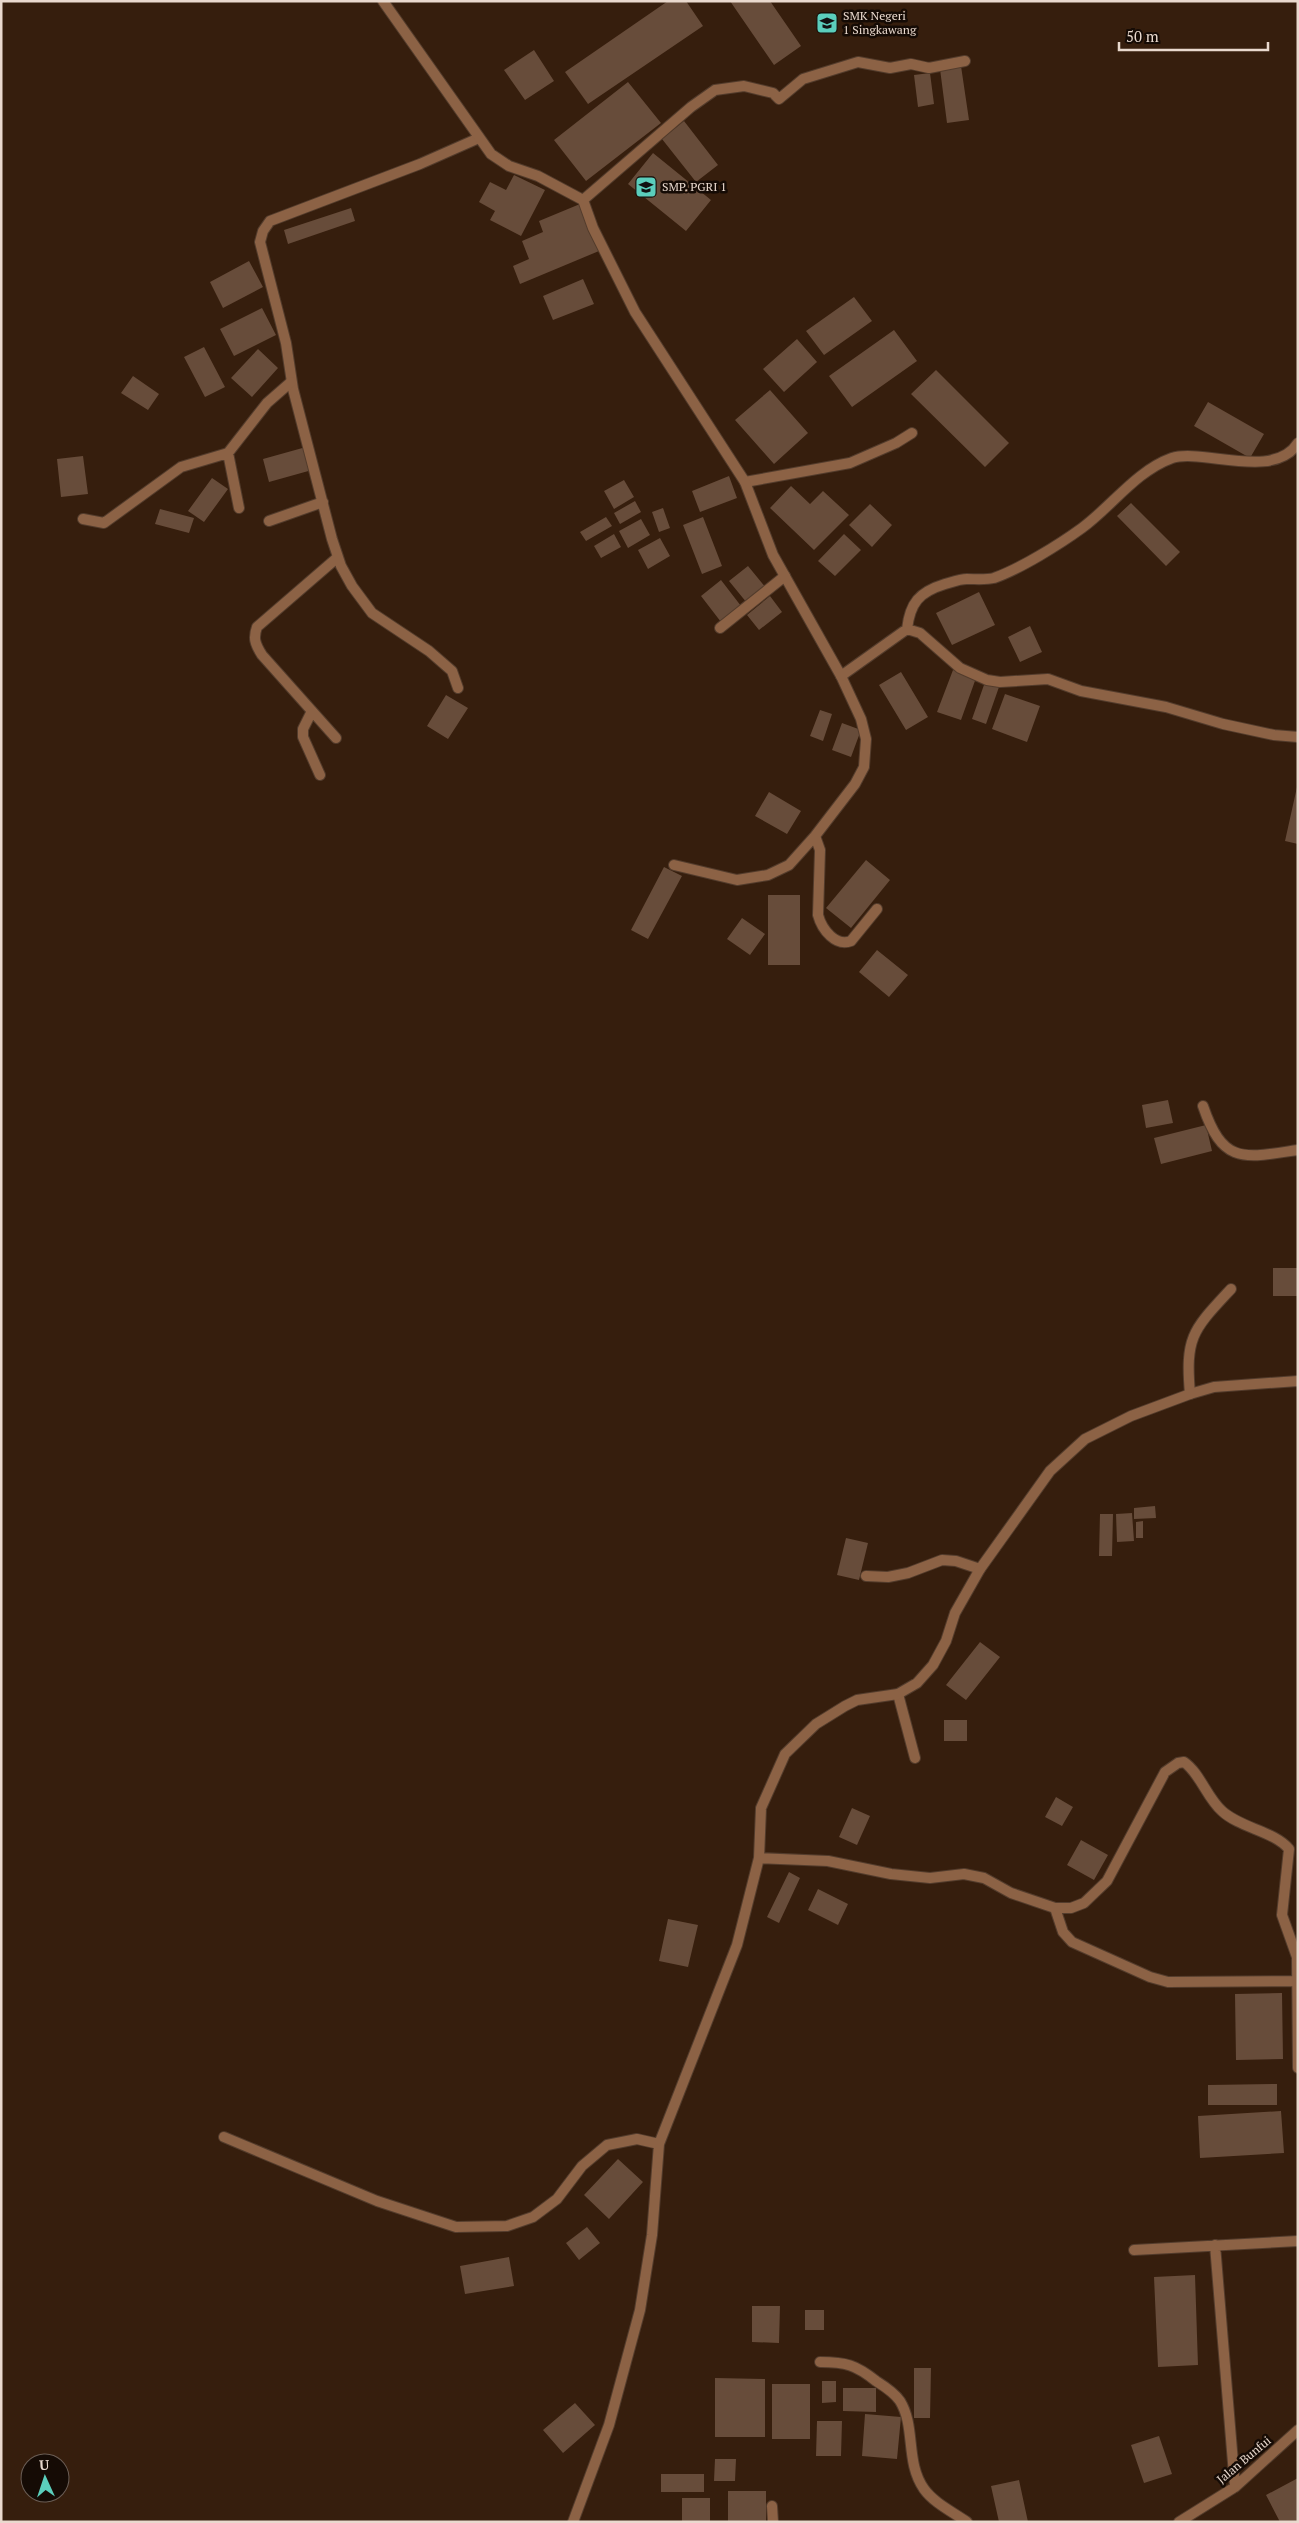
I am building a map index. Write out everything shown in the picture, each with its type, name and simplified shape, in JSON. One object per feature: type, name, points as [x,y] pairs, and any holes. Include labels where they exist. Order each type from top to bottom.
[{"type":"street","points":[[383,1],[491,154],[509,166],[538,176],[583,200],[593,228],[635,312],[745,482],[773,555],[841,676],[861,719],[866,744],[864,766],[855,784],[815,836],[789,865],[768,875],[736,880],[674,865]]},
{"type":"street","points":[[583,200],[686,112],[715,90],[744,86],[773,93],[779,99],[803,79],[858,62],[890,68],[911,64],[929,68],[965,61]]},
{"type":"street","points":[[458,688],[452,671],[429,651],[372,613],[352,586],[338,558],[292,382],[282,323],[260,242],[266,224],[270,221],[420,164],[479,138]]},
{"type":"street","points":[[83,519],[104,523],[181,467],[228,453],[267,403],[292,382]]},
{"type":"street","points":[[745,482],[850,463],[896,443],[912,433]]},
{"type":"street","points":[[841,676],[907,629],[909,613],[916,598],[943,584],[964,579],[992,579],[1012,570],[1082,528],[1135,481],[1172,458],[1184,456],[1250,462],[1279,457],[1294,449],[1298,443]]},
{"type":"street","points":[[228,453],[239,508]]},
{"type":"street","points":[[269,521],[323,502]]},
{"type":"street","points":[[336,738],[262,655],[255,645],[254,635],[258,627],[338,558]]},
{"type":"street","points":[[720,628],[785,576]]},
{"type":"street","points":[[907,629],[920,633],[960,668],[987,680],[1000,682],[1048,679],[1081,691],[1166,707],[1223,724],[1274,735],[1298,737]]},
{"type":"street","points":[[312,711],[303,729],[303,738],[320,775]]},
{"type":"street","points":[[815,836],[820,850],[818,915],[821,925],[836,941],[846,943],[851,941],[877,909]]},
{"type":"street","points":[[1203,1106],[1215,1136],[1222,1146],[1230,1152],[1244,1155],[1298,1150]]},
{"type":"street","points":[[1190,1394],[1188,1363],[1194,1334],[1201,1322],[1231,1288]]},
{"type":"street","points":[[573,2522],[608,2425],[640,2310],[652,2235],[659,2144],[737,1945],[759,1858],[761,1808],[785,1754],[816,1724],[845,1706],[866,1698],[898,1694],[917,1683],[933,1665],[946,1641],[955,1613],[980,1569],[1050,1471],[1085,1439],[1131,1416],[1190,1394],[1214,1388],[1298,1380]]},
{"type":"street","points":[[866,1576],[888,1576],[908,1573],[942,1560],[956,1561],[980,1569]]},
{"type":"street","points":[[898,1694],[915,1758]]},
{"type":"street","points":[[759,1858],[828,1861],[891,1874],[930,1878],[964,1874],[984,1878],[1011,1893],[1055,1908],[1071,1908],[1084,1903],[1107,1881],[1165,1772],[1178,1763],[1184,1762],[1220,1810],[1238,1823],[1282,1843],[1289,1849],[1282,1915],[1297,1957],[1298,2068]]},
{"type":"street","points":[[1055,1908],[1063,1932],[1072,1942],[1159,1980],[1201,1983],[1297,1981]]},
{"type":"street","points":[[224,2137],[377,2201],[456,2227],[507,2226],[532,2217],[557,2198],[582,2166],[608,2145],[637,2139],[659,2144]]},
{"type":"street","points":[[1134,2250],[1298,2241]]},
{"type":"street","points":[[1215,2245],[1235,2487]]},
{"type":"street","points":[[820,2362],[842,2362],[861,2369],[900,2401],[908,2426],[912,2466],[924,2490],[967,2522]]},
{"type":"street","name":"Jalan Bunfui","points":[[1179,2522],[1235,2487],[1298,2430]]},
{"type":"street","points":[[772,2506],[773,2522]]},
{"type":"building","points":[[668,1],[686,1],[703,26],[588,104],[565,72]]},
{"type":"building","points":[[730,1],[770,1],[801,46],[774,65]]},
{"type":"building","points":[[534,50],[554,81],[525,100],[504,70]]},
{"type":"building","points":[[961,66],[969,120],[947,123],[940,69]]},
{"type":"building","points":[[930,73],[934,104],[918,107],[914,75]]},
{"type":"building","points":[[628,82],[661,123],[586,181],[554,140]]},
{"type":"building","points":[[684,121],[718,165],[696,182],[662,139]]},
{"type":"building","points":[[653,153],[711,200],[686,231],[628,184]]},
{"type":"building","points":[[514,175],[545,190],[521,236],[490,220],[495,211],[479,202],[490,182],[506,190]]},
{"type":"building","points":[[580,204],[599,251],[520,284],[513,266],[529,259],[522,241],[543,232],[539,221]]},
{"type":"building","points":[[351,208],[355,221],[288,244],[284,230]]},
{"type":"building","points":[[249,261],[263,287],[223,308],[210,282]]},
{"type":"building","points":[[583,279],[594,304],[553,320],[543,296]]},
{"type":"building","points":[[854,297],[872,321],[824,355],[806,331]]},
{"type":"building","points":[[262,308],[276,335],[234,356],[220,329]]},
{"type":"building","points":[[894,330],[917,361],[852,407],[829,376]]},
{"type":"building","points":[[797,339],[817,362],[784,392],[763,369]]},
{"type":"building","points":[[204,347],[225,387],[205,397],[184,357]]},
{"type":"building","points":[[258,349],[278,368],[252,397],[231,378]]},
{"type":"building","points":[[936,370],[1009,443],[985,467],[911,394]]},
{"type":"building","points":[[133,376],[159,394],[148,410],[121,393]]},
{"type":"building","points":[[770,390],[808,433],[774,464],[735,420]]},
{"type":"building","points":[[1208,402],[1264,434],[1250,458],[1194,426]]},
{"type":"building","points":[[306,447],[312,470],[269,482],[263,459]]},
{"type":"building","points":[[83,456],[88,494],[61,497],[57,459]]},
{"type":"building","points":[[729,476],[737,498],[700,512],[692,491]]},
{"type":"building","points":[[212,478],[228,489],[204,522],[188,511]]},
{"type":"building","points":[[624,480],[634,497],[614,509],[604,491]]},
{"type":"building","points":[[791,486],[810,504],[823,491],[849,515],[814,550],[770,508]]},
{"type":"building","points":[[635,501],[641,512],[620,524],[614,513]]},
{"type":"building","points":[[1131,503],[1180,552],[1166,566],[1117,516]]},
{"type":"building","points":[[870,504],[892,525],[872,547],[849,525]]},
{"type":"building","points":[[663,508],[670,528],[659,532],[652,512]]},
{"type":"building","points":[[160,509],[194,518],[189,533],[155,524]]},
{"type":"building","points":[[606,517],[612,526],[586,541],[580,532]]},
{"type":"building","points":[[703,517],[722,566],[702,574],[683,525]]},
{"type":"building","points":[[641,519],[650,535],[628,548],[619,531]]},
{"type":"building","points":[[614,534],[621,547],[601,558],[594,546]]},
{"type":"building","points":[[844,534],[861,550],[835,576],[818,561]]},
{"type":"building","points":[[660,538],[670,556],[648,569],[638,550]]},
{"type":"building","points":[[748,566],[766,588],[747,603],[729,581]]},
{"type":"building","points":[[721,580],[741,606],[721,622],[701,596]]},
{"type":"building","points":[[979,592],[995,625],[952,645],[936,613]]},
{"type":"building","points":[[770,596],[782,612],[759,630],[747,615]]},
{"type":"building","points":[[1030,626],[1042,652],[1020,662],[1008,637]]},
{"type":"building","points":[[953,670],[976,678],[961,720],[937,712]]},
{"type":"building","points":[[901,672],[928,717],[906,730],[879,685]]},
{"type":"building","points":[[985,682],[999,687],[986,724],[972,719]]},
{"type":"building","points":[[1005,694],[1040,706],[1027,742],[992,729]]},
{"type":"building","points":[[446,695],[468,708],[448,739],[427,726]]},
{"type":"building","points":[[820,710],[832,714],[823,741],[810,736]]},
{"type":"building","points":[[842,723],[861,730],[851,757],[832,750]]},
{"type":"building","points":[[1298,787],[1298,844],[1285,841]]},
{"type":"building","points":[[769,792],[801,811],[787,834],[755,816]]},
{"type":"building","points":[[866,860],[890,880],[851,928],[826,908]]},
{"type":"building","points":[[664,867],[682,876],[648,939],[631,930]]},
{"type":"building","points":[[768,895],[800,895],[800,965],[768,965]]},
{"type":"building","points":[[742,918],[765,934],[750,955],[727,939]]},
{"type":"building","points":[[877,950],[908,975],[889,997],[859,972]]},
{"type":"building","points":[[1168,1100],[1173,1123],[1146,1128],[1142,1105]]},
{"type":"building","points":[[1206,1125],[1212,1151],[1161,1164],[1154,1138]]},
{"type":"building","points":[[1273,1268],[1298,1268],[1298,1296],[1273,1296]]},
{"type":"building","points":[[1155,1506],[1156,1518],[1134,1519],[1134,1508]]},
{"type":"building","points":[[1132,1513],[1134,1541],[1117,1542],[1116,1514]]},
{"type":"building","points":[[1100,1514],[1113,1514],[1112,1556],[1099,1556]]},
{"type":"building","points":[[1143,1521],[1143,1538],[1136,1538],[1136,1522]]},
{"type":"building","points":[[846,1538],[868,1543],[859,1580],[837,1575]]},
{"type":"building","points":[[980,1642],[1000,1657],[966,1700],[946,1685]]},
{"type":"building","points":[[944,1720],[967,1720],[967,1741],[944,1741]]},
{"type":"building","points":[[1056,1797],[1073,1807],[1062,1826],[1045,1817]]},
{"type":"building","points":[[852,1808],[870,1816],[857,1845],[839,1837]]},
{"type":"building","points":[[1081,1840],[1108,1855],[1094,1880],[1067,1865]]},
{"type":"building","points":[[789,1872],[800,1878],[779,1923],[767,1917]]},
{"type":"building","points":[[818,1889],[848,1904],[838,1925],[808,1910]]},
{"type":"building","points":[[668,1919],[698,1925],[688,1967],[659,1961]]},
{"type":"building","points":[[1282,1993],[1283,2059],[1236,2060],[1235,1994]]},
{"type":"building","points":[[1277,2084],[1277,2105],[1208,2105],[1208,2085]]},
{"type":"building","points":[[1281,2111],[1284,2153],[1200,2158],[1198,2116]]},
{"type":"building","points":[[618,2159],[643,2182],[609,2219],[584,2195]]},
{"type":"building","points":[[587,2227],[600,2243],[579,2260],[566,2243]]},
{"type":"building","points":[[509,2257],[514,2286],[465,2294],[460,2266]]},
{"type":"building","points":[[1195,2275],[1198,2365],[1158,2367],[1154,2277]]},
{"type":"building","points":[[752,2306],[780,2306],[779,2343],[752,2342]]},
{"type":"building","points":[[805,2310],[824,2310],[824,2330],[805,2330]]},
{"type":"building","points":[[914,2368],[931,2368],[930,2418],[914,2418]]},
{"type":"building","points":[[715,2378],[765,2379],[765,2437],[715,2437]]},
{"type":"building","points":[[822,2381],[836,2381],[836,2402],[822,2403]]},
{"type":"building","points":[[772,2384],[810,2384],[810,2439],[772,2439]]},
{"type":"building","points":[[843,2388],[876,2388],[876,2412],[843,2411]]},
{"type":"building","points":[[575,2403],[595,2425],[563,2453],[543,2430]]},
{"type":"building","points":[[865,2414],[901,2417],[897,2459],[862,2456]]},
{"type":"building","points":[[817,2421],[842,2421],[841,2456],[816,2456]]},
{"type":"building","points":[[1159,2436],[1172,2474],[1144,2483],[1131,2445]]},
{"type":"building","points":[[715,2459],[736,2459],[735,2481],[714,2481]]},
{"type":"building","points":[[661,2474],[704,2474],[704,2492],[661,2492]]},
{"type":"building","points":[[1298,2478],[1298,2522],[1280,2522],[1266,2495]]},
{"type":"building","points":[[1019,2480],[1028,2522],[999,2522],[991,2486]]},
{"type":"building","points":[[728,2491],[766,2491],[766,2522],[728,2522]]},
{"type":"building","points":[[682,2498],[710,2498],[710,2522],[682,2522]]},
{"type":"place","name":"SMK Negeri 1 Singkawang","points":[[827,23]]},
{"type":"place","name":"SMP. PGRI 1","points":[[646,187]]}]
